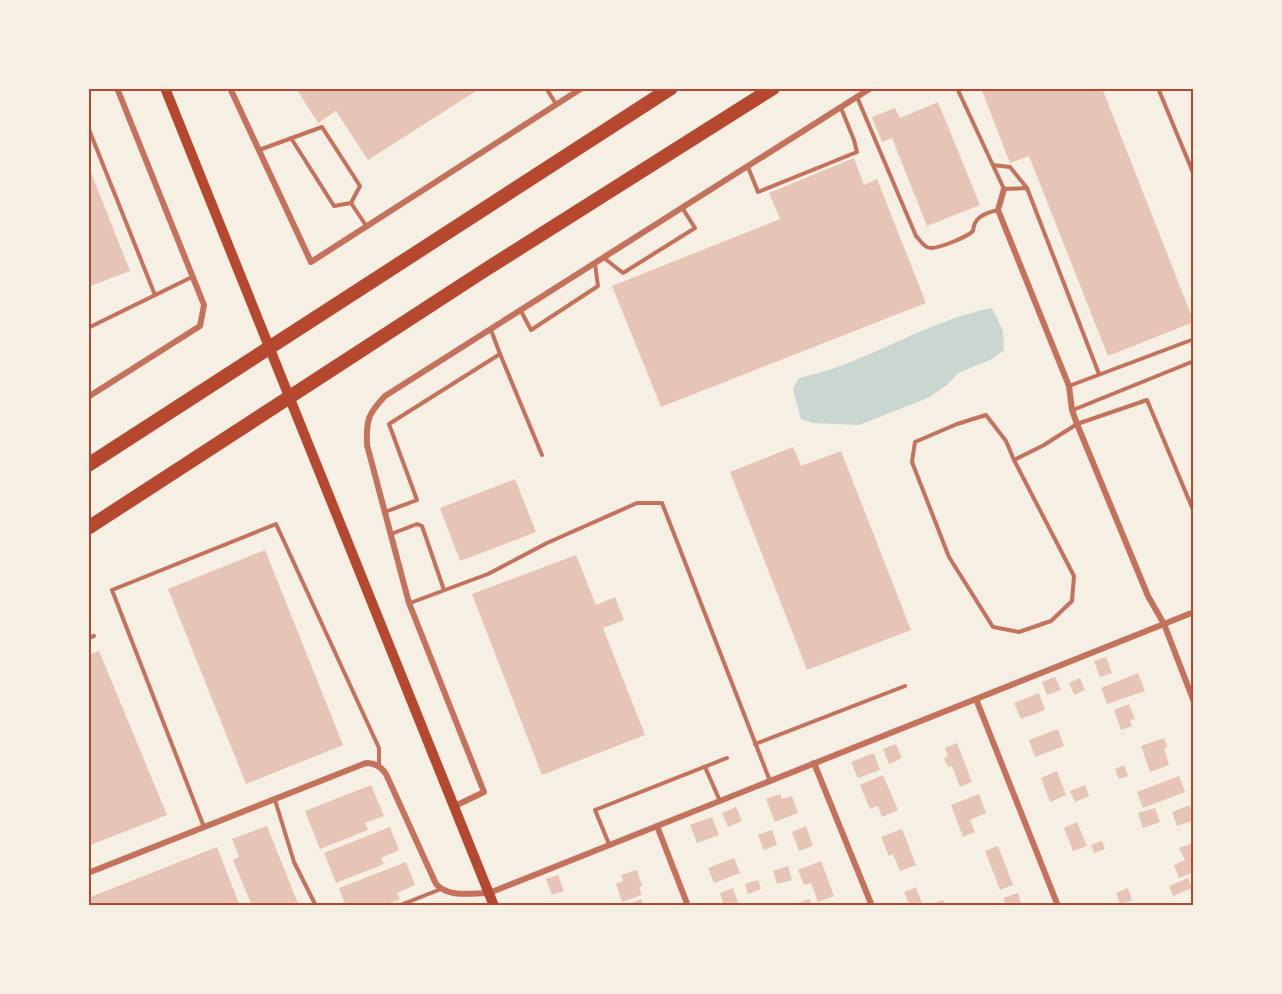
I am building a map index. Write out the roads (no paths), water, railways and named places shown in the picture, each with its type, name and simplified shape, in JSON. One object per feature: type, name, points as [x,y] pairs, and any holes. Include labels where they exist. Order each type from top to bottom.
[{"type":"highway","points":[[88,465],[671,88]]},
{"type":"highway","points":[[88,528],[485,270],[774,88]]},
{"type":"main road","points":[[165,88],[494,906]]},
{"type":"street","points":[[88,397],[200,326],[204,305],[117,88]]},
{"type":"street","points":[[230,88],[311,262],[582,88]]},
{"type":"street","points":[[455,806],[484,792],[409,603],[367,445],[366,428],[371,411],[385,396],[871,88]]},
{"type":"street","points":[[1004,189],[998,210],[1070,386],[1072,410],[1077,424],[1148,596],[1164,624],[1194,702]]},
{"type":"street","points":[[88,873],[366,763],[379,765],[386,774],[430,872],[441,889],[450,893],[489,893],[1194,612]]},
{"type":"street","points":[[976,699],[1058,906]]},
{"type":"street","points":[[814,763],[872,906]]},
{"type":"street","points":[[657,826],[688,906]]},
{"type":"lane","points":[[546,88],[557,105]]},
{"type":"lane","points":[[957,88],[1004,189],[1027,188]]},
{"type":"lane","points":[[1158,88],[1194,176]]},
{"type":"lane","points":[[857,97],[916,236],[924,245],[931,248],[968,236],[973,231],[974,222],[987,212],[998,210]]},
{"type":"lane","points":[[748,167],[759,192],[857,152],[841,108]]},
{"type":"lane","points":[[88,127],[155,295]]},
{"type":"lane","points":[[259,150],[322,127],[360,186],[351,203]]},
{"type":"lane","points":[[291,138],[334,206],[351,203]]},
{"type":"lane","points":[[993,165],[1011,167],[1027,188],[1099,374]]},
{"type":"lane","points":[[351,203],[367,227]]},
{"type":"lane","points":[[604,258],[623,273],[695,228],[683,208]]},
{"type":"lane","points":[[521,311],[531,330],[598,286],[595,264]]},
{"type":"lane","points":[[88,328],[192,277]]},
{"type":"lane","points":[[491,330],[542,455]]},
{"type":"lane","points":[[1070,386],[1194,339]]},
{"type":"lane","points":[[385,512],[417,500],[388,424],[500,354]]},
{"type":"lane","points":[[1072,410],[1194,361]]},
{"type":"lane","points":[[1014,460],[1044,445],[1077,424],[1147,400],[1194,512]]},
{"type":"lane","points":[[986,415],[1006,441],[1014,460],[1074,576],[1072,602],[1051,621],[1019,632],[993,627],[980,607],[949,557],[912,462],[915,442],[957,424],[986,415]]},
{"type":"lane","points":[[409,603],[488,574],[547,543],[637,503],[662,503],[770,781]]},
{"type":"lane","points":[[204,827],[112,590],[276,524],[379,748],[379,765]]},
{"type":"lane","points":[[391,534],[417,524],[422,526],[444,590]]},
{"type":"lane","points":[[88,638],[94,636]]},
{"type":"lane","points":[[755,744],[905,686]]},
{"type":"lane","points":[[609,845],[595,810],[727,758]]},
{"type":"lane","points":[[705,767],[720,801]]},
{"type":"lane","points":[[274,799],[294,862],[316,906]]},
{"type":"lane","points":[[398,906],[441,889]]}]
